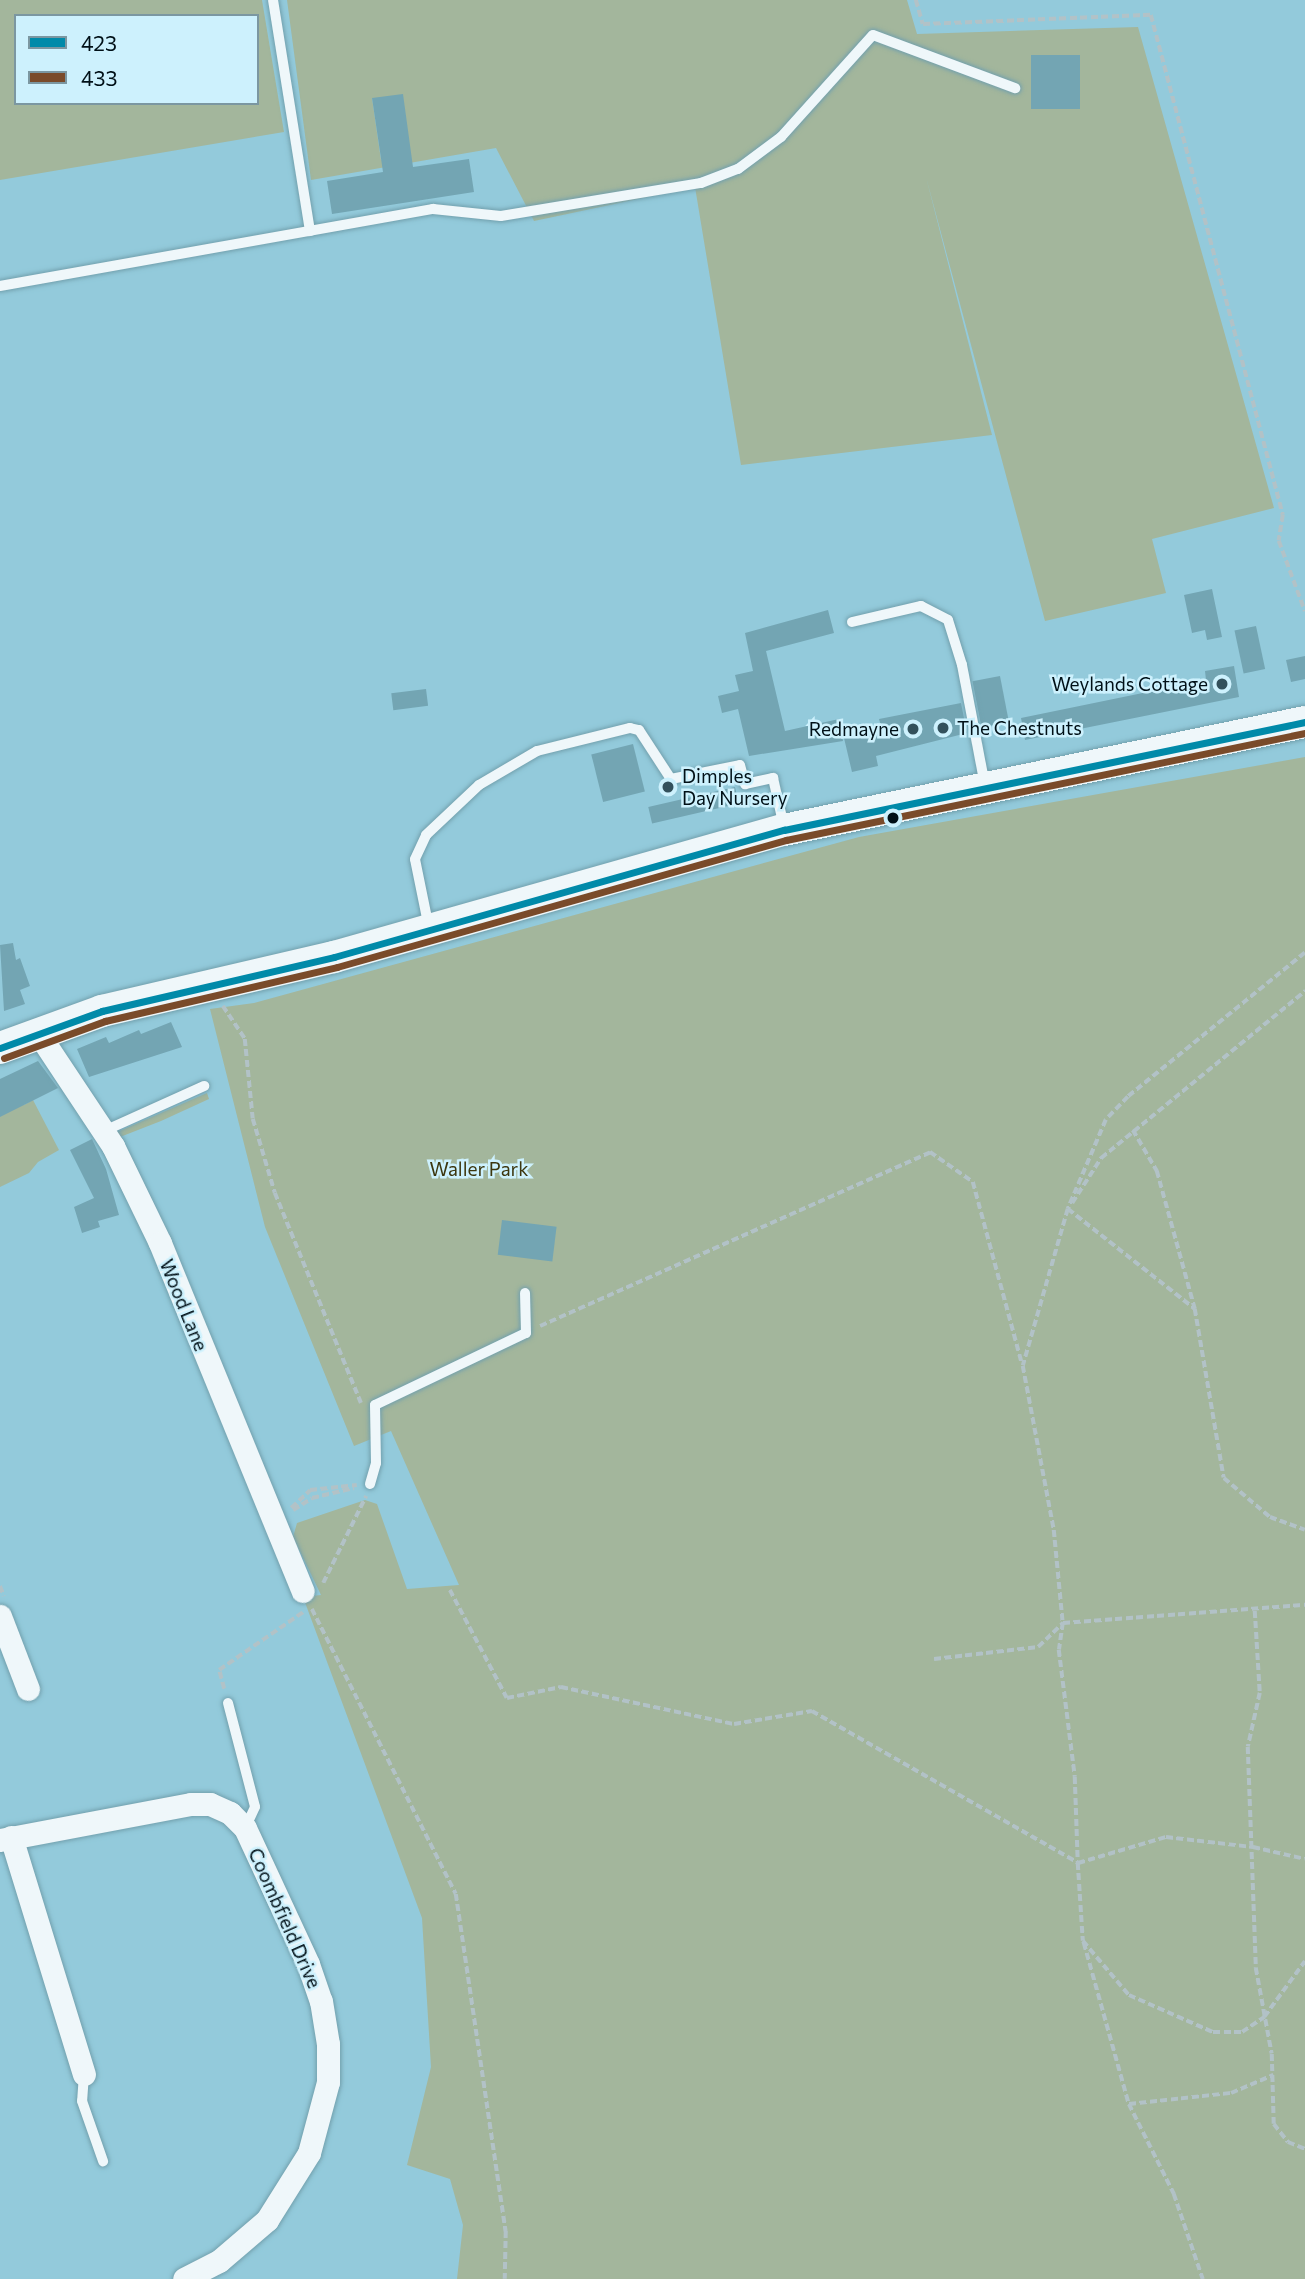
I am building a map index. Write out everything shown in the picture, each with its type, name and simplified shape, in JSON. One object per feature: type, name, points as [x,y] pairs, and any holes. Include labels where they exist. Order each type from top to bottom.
[{"type":"main road","points":[[0,1048],[102,1011],[334,957],[784,830],[985,786],[1305,722]]},
{"type":"street","name":"Wood Lane","points":[[38,1033],[104,1131],[160,1243],[235,1434],[310,1598]]},
{"type":"street","points":[[0,1616],[8,1661],[28,1689]]},
{"type":"street","name":"Coombfield Drive","points":[[84,2074],[6,1839],[191,1804],[209,1804],[230,1812],[245,1828],[321,2001],[328,2082],[313,2142],[292,2186],[243,2243],[184,2279]]},
{"type":"lane","points":[[273,0],[310,231]]},
{"type":"lane","points":[[0,286],[433,209],[501,216],[701,183],[738,169],[781,137],[873,35],[1015,88]]},
{"type":"lane","points":[[852,622],[921,606],[948,620],[962,665],[985,786]]},
{"type":"lane","points":[[430,929],[418,886],[415,859],[426,835],[479,785],[537,751],[630,728],[639,730],[671,779],[740,765],[745,784],[773,779],[784,830]]},
{"type":"lane","points":[[104,1131],[204,1086]]},
{"type":"lane","points":[[370,1484],[376,1463],[375,1405],[526,1333],[525,1293]]},
{"type":"lane","points":[[228,1703],[255,1807],[245,1828]]},
{"type":"lane","points":[[84,2074],[82,2101],[103,2161]]},
{"type":"path","points":[[916,0],[923,24],[1151,15],[1283,515],[1279,541],[1305,611]]},
{"type":"path","points":[[1023,1366],[1068,1209],[1106,1120],[1128,1097],[1305,953]]},
{"type":"path","points":[[1068,1209],[1101,1158],[1305,991]]},
{"type":"path","points":[[224,1014],[245,1039],[253,1119],[275,1193],[363,1406],[375,1405]]},
{"type":"path","points":[[1133,1130],[1157,1171],[1195,1309],[1224,1478],[1270,1517],[1305,1530]]},
{"type":"path","points":[[526,1333],[930,1152],[973,1182],[1023,1366],[1054,1530],[1063,1623],[1059,1650],[1076,1777],[1083,1941],[1129,2104],[1174,2194],[1203,2279]]},
{"type":"path","points":[[1068,1209],[1195,1309]]},
{"type":"path","points":[[228,1703],[219,1670],[310,1598],[362,1512],[370,1484],[310,1490],[276,1521]]},
{"type":"path","points":[[450,1590],[506,1698],[561,1687],[734,1724],[812,1711],[1078,1863],[1166,1837],[1253,1847],[1305,1859]]},
{"type":"path","points":[[310,1598],[456,1894],[506,2231],[505,2279]]},
{"type":"path","points":[[934,1659],[1038,1647],[1063,1623],[1255,1611],[1305,1605]]},
{"type":"path","points":[[1255,1611],[1259,1693],[1248,1747],[1256,1968],[1273,2075],[1274,2124],[1288,2142],[1305,2149]]},
{"type":"path","points":[[1083,1941],[1129,1995],[1213,2032],[1242,2032],[1264,2017],[1305,1961]]},
{"type":"path","points":[[1129,2104],[1231,2093],[1273,2075]]},
{"type":"green space","points":[[0,0],[262,0],[284,132],[0,180]]},
{"type":"green space","points":[[287,0],[907,0],[917,34],[1138,27],[1274,508],[1152,539],[1166,593],[1045,621],[926,177],[992,435],[741,465],[695,187],[534,221],[496,148],[311,180]],"holes":[[[1031,55],[1080,55],[1080,108],[1032,109]],[[372,98],[411,156],[381,160]]]},
{"type":"green space","name":"Waller Park","points":[[1305,757],[1305,2279],[457,2279],[463,2225],[450,2179],[407,2165],[431,2067],[422,1918],[303,1597],[321,1595],[293,1537],[297,1523],[365,1500],[377,1504],[407,1589],[459,1585],[391,1431],[354,1446],[265,1227],[210,1009],[254,1003],[859,837]]},
{"type":"green space","points":[[207,1093],[209,1099],[161,1121],[120,1137],[117,1132]]},
{"type":"green space","points":[[21,1098],[24,1105],[33,1100],[59,1150],[38,1162],[29,1173],[0,1187],[0,1112]]},
{"type":"building","points":[[1031,55],[1080,55],[1080,109],[1031,109]]},
{"type":"building","points":[[403,94],[413,167],[469,159],[474,192],[332,214],[327,181],[383,172],[372,98]]},
{"type":"building","points":[[1212,589],[1222,637],[1207,640],[1205,630],[1192,633],[1184,595]]},
{"type":"building","points":[[828,610],[834,633],[766,651],[785,731],[839,719],[843,741],[749,756],[738,709],[722,713],[718,696],[739,691],[735,675],[753,671],[745,633]]},
{"type":"building","points":[[1256,626],[1265,669],[1244,674],[1234,631]]},
{"type":"building","points":[[1305,656],[1305,679],[1291,682],[1286,660]]},
{"type":"building","points":[[1234,666],[1239,697],[1025,740],[1021,718],[1206,680],[1205,671]]},
{"type":"building","points":[[1000,676],[1009,722],[981,727],[973,681]]},
{"type":"building","points":[[426,689],[428,706],[393,710],[391,693]]},
{"type":"building","points":[[961,703],[967,733],[876,756],[878,766],[852,772],[844,738],[882,730],[879,719]]},
{"type":"building","points":[[633,744],[645,792],[603,802],[591,754]]},
{"type":"building","points":[[735,787],[739,804],[652,824],[648,807]]},
{"type":"building","points":[[13,943],[16,960],[20,958],[30,986],[20,990],[25,1004],[4,1011],[0,945]]},
{"type":"building","points":[[171,1022],[182,1047],[89,1077],[77,1049],[106,1037],[109,1043],[139,1030],[141,1034]]},
{"type":"building","points":[[38,1061],[58,1088],[0,1117],[0,1079]]},
{"type":"building","points":[[92,1139],[106,1169],[119,1215],[98,1221],[100,1227],[82,1233],[74,1207],[94,1198],[70,1150]]},
{"type":"building","points":[[502,1220],[557,1227],[552,1261],[498,1255]]},
{"type":"transit line","name":"423","points":[[0,1048],[102,1011],[334,957],[784,830],[1305,722]]},
{"type":"transit line","name":"433","points":[[4,1058],[105,1021],[337,967],[786,840],[1305,733]]},
{"type":"place","name":"Weylands Cottage","points":[[1222,684]]},
{"type":"place","name":"The Chestnuts","points":[[943,728]]},
{"type":"place","name":"Redmayne","points":[[913,729]]},
{"type":"place","name":"Dimples Day Nursery","points":[[668,787]]}]
